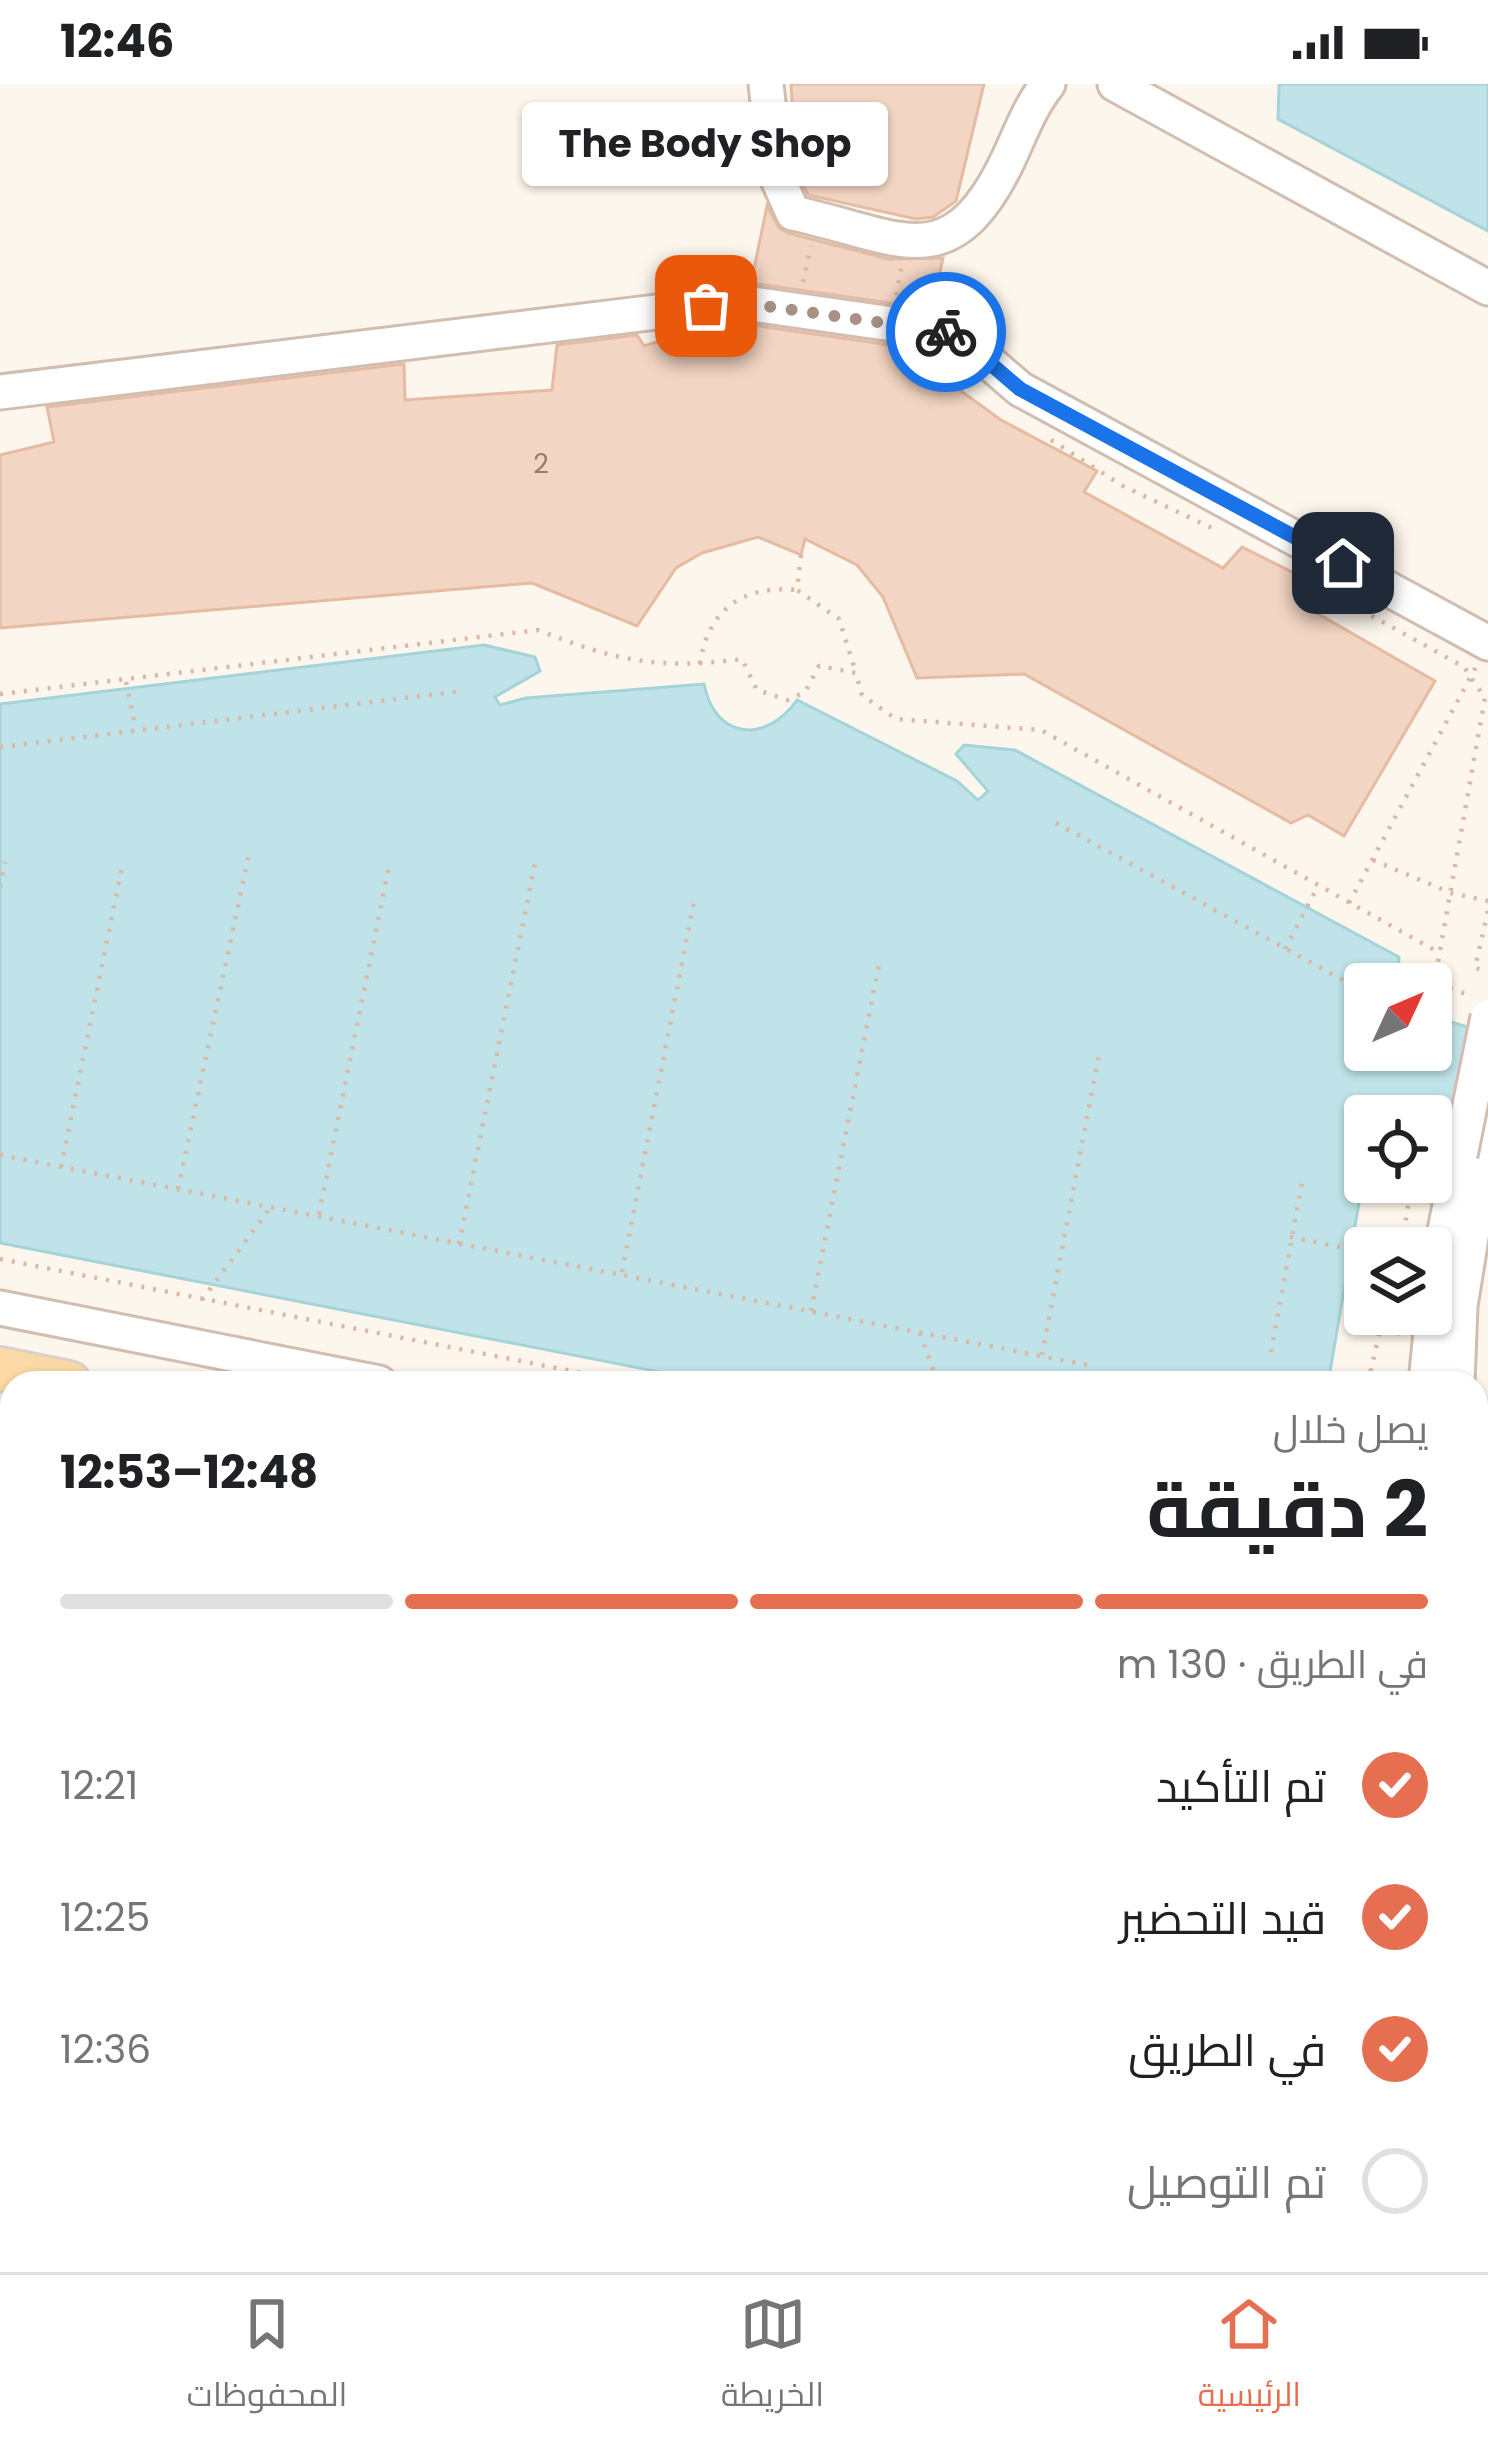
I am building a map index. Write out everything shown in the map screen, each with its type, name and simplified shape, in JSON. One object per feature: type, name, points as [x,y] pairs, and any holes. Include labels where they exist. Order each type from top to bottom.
[{"type":"street","points":[[766,84],[782,194],[793,213],[926,242],[971,224],[1048,84]]},
{"type":"street","points":[[1115,84],[1488,288]]},
{"type":"street","points":[[0,392],[738,302],[955,333],[1020,389],[1484,652]]},
{"type":"street","points":[[1457,1371],[1488,1017]]},
{"type":"street","points":[[1427,1371],[1437,1271],[1477,1149]]},
{"type":"street","points":[[0,1308],[318,1371]]},
{"type":"path","points":[[796,311],[818,219]]},
{"type":"path","points":[[906,238],[889,348],[968,380]]},
{"type":"path","points":[[1033,427],[1123,485],[1227,536]]},
{"type":"path","points":[[797,590],[801,555]]},
{"type":"path","points":[[1286,568],[1472,675],[1485,698],[1438,952],[1438,980],[1488,1001]]},
{"type":"path","points":[[700,664],[709,627],[736,598],[758,590],[797,590],[839,619],[862,695],[896,719],[1040,730],[1438,952]]},
{"type":"path","points":[[0,694],[538,630],[608,658],[652,666],[742,659],[745,674],[757,690],[788,700],[805,692],[819,666],[856,673]]},
{"type":"path","points":[[1349,903],[1484,652]]},
{"type":"path","points":[[127,682],[136,730]]},
{"type":"path","points":[[0,747],[463,691]]},
{"type":"path","points":[[1056,823],[1344,981]]},
{"type":"path","points":[[178,1189],[249,854]]},
{"type":"path","points":[[1373,860],[1451,893],[1488,901]]},
{"type":"path","points":[[319,1216],[390,861]]},
{"type":"path","points":[[0,887],[5,862]]},
{"type":"path","points":[[61,1166],[123,862]]},
{"type":"path","points":[[460,1244],[535,863]]},
{"type":"path","points":[[1285,949],[1318,886]]},
{"type":"path","points":[[622,1275],[694,901]]},
{"type":"path","points":[[1488,911],[1475,968],[1488,971]]},
{"type":"path","points":[[811,1311],[879,964]]},
{"type":"path","points":[[1042,1356],[1099,1054]]},
{"type":"path","points":[[0,1155],[1088,1365]]},
{"type":"path","points":[[1271,1352],[1303,1177]]},
{"type":"path","points":[[202,1300],[271,1207]]},
{"type":"path","points":[[1290,1237],[1344,1248]]},
{"type":"path","points":[[0,1259],[571,1371]]},
{"type":"path","points":[[920,1333],[934,1371]]},
{"type":"path","points":[[1371,1371],[1379,1335]]},
{"type":"water","points":[[1279,84],[1488,84],[1488,231],[1278,119]]},
{"type":"water","points":[[484,645],[535,657],[540,671],[495,697],[500,705],[526,698],[704,684],[719,716],[743,730],[771,724],[797,700],[957,781],[978,800],[988,791],[956,754],[964,745],[1015,750],[1399,957],[1399,963],[1344,963],[1344,1071],[1452,1071],[1452,1022],[1488,1033],[1488,1119],[1452,1114],[1452,1095],[1344,1095],[1344,1203],[1359,1203],[1355,1227],[1344,1227],[1344,1290],[1330,1371],[655,1371],[0,1243],[0,704]]},
{"type":"building","points":[[791,84],[984,84],[956,201],[933,217],[916,219],[808,195],[796,169]]},
{"type":"building","points":[[767,206],[779,228],[788,233],[888,259],[943,258],[932,309],[751,283]]},
{"type":"building","points":[[738,323],[924,350],[921,362],[1001,420],[1097,471],[1084,492],[1223,568],[1242,547],[1322,587],[1308,608],[1435,681],[1344,836],[1308,815],[1291,823],[1024,674],[917,678],[883,597],[857,565],[805,539],[801,555],[758,537],[702,553],[676,568],[637,626],[532,583],[0,628],[0,455],[54,442],[47,407],[404,364],[405,400],[552,390],[557,345],[637,335],[644,346],[701,328]]},
{"type":"way so far","points":[[706,306],[738,302],[946,332]]},
{"type":"place","name":"The Body Shop","points":[[706,306]]},
{"type":"route","points":[[946,332],[955,333],[1020,389],[1343,563]]}]
